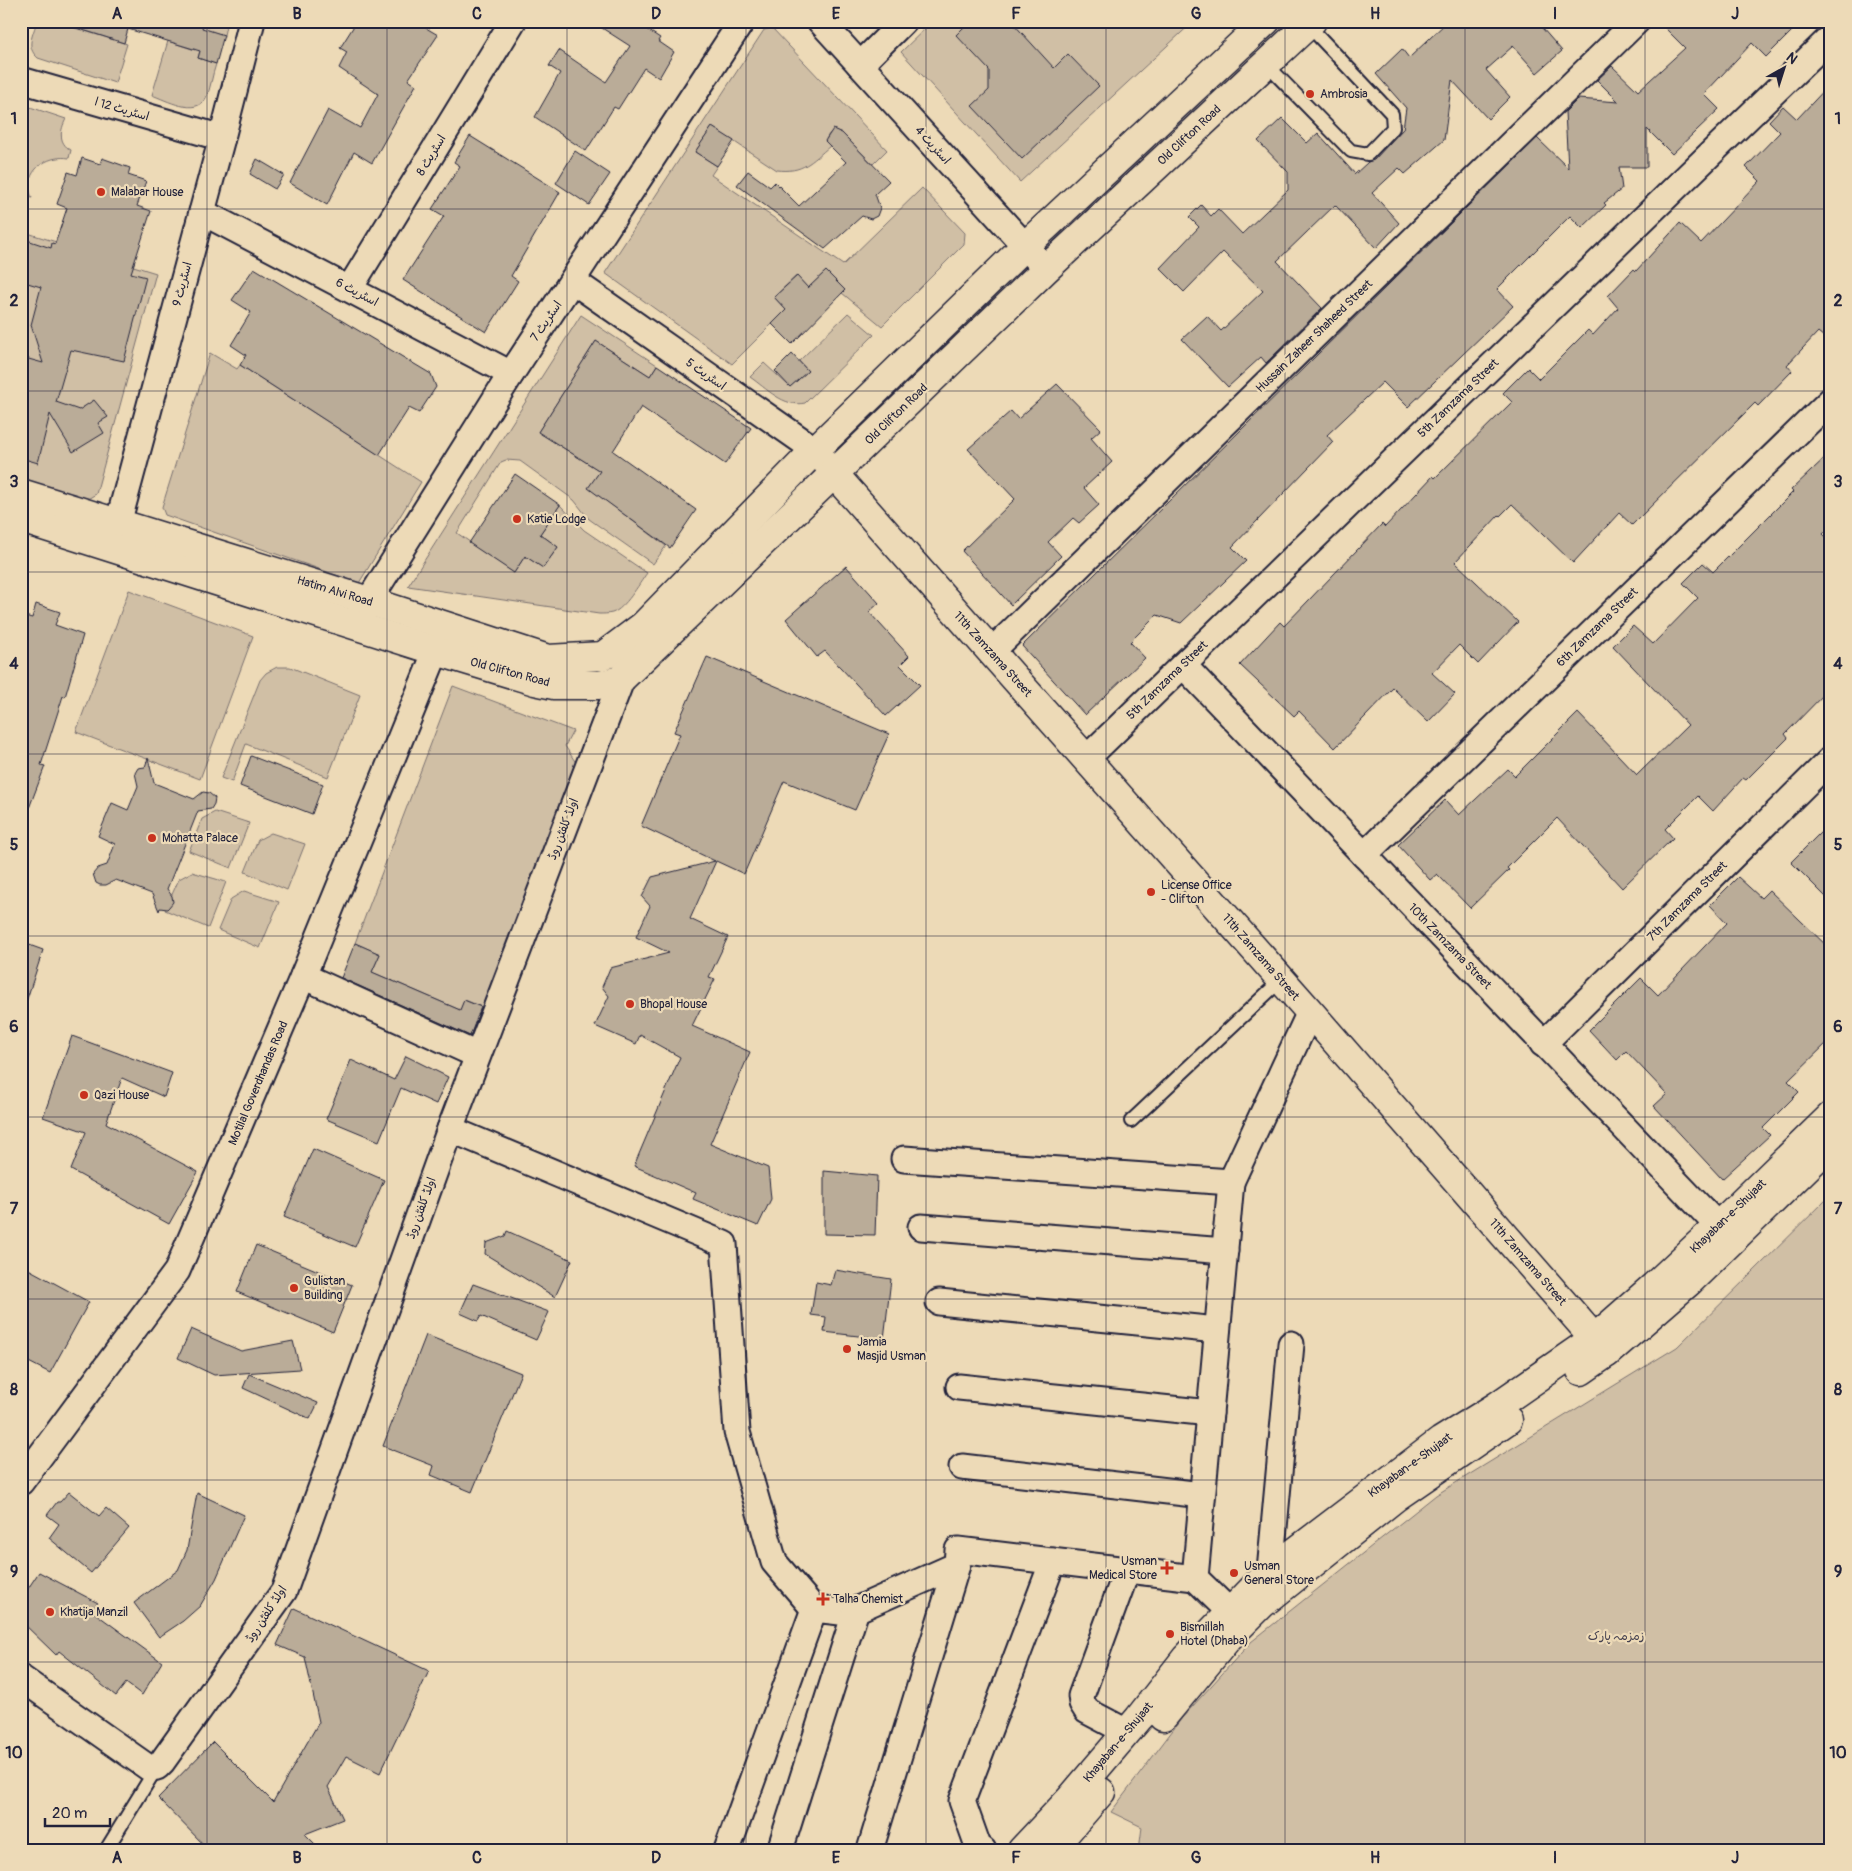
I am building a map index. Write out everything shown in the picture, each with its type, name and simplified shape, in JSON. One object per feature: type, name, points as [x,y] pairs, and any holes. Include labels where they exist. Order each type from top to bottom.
[{"type":"street","name":"اسٹریٹ 9","points":[[115,535],[252,21]]},
{"type":"street","name":"اسٹریٹ 8","points":[[350,288],[513,21]]},
{"type":"street","name":"اسٹریٹ 7","points":[[354,624],[511,374],[742,21]]},
{"type":"street","name":"اسٹریٹ 4","points":[[820,21],[1046,269]]},
{"type":"street","points":[[860,65],[904,21]]},
{"type":"street","points":[[643,626],[816,450],[1025,246],[1266,21]]},
{"type":"street","name":"Hussain Zaheer Shaheed Street","points":[[991,652],[1637,21]]},
{"type":"street","name":"Old Clifton Road","points":[[436,651],[554,685],[599,685],[620,680],[1046,269],[1310,23]]},
{"type":"street","name":"5th Zamzama Street","points":[[1086,759],[1831,37]]},
{"type":"street","name":"اسٹریٹ 12 ا","points":[[21,80],[222,138]]},
{"type":"street","name":"اسٹریٹ 6","points":[[202,212],[511,374]]},
{"type":"street","name":"اسٹریٹ 5","points":[[572,281],[816,450],[834,474]]},
{"type":"street","name":"6th Zamzama Street","points":[[1364,855],[1831,400]]},
{"type":"street","name":"11th Zamzama Street","points":[[834,474],[1310,1012],[1601,1345]]},
{"type":"street","name":"Hatim Alvi Road","points":[[21,493],[115,535],[354,624],[436,651]]},
{"type":"street","name":"Hatim Alvi Road","points":[[21,519],[115,535],[369,601],[548,659],[603,656],[643,626]]},
{"type":"street","name":"اولڈ کلفٹن روڈ","points":[[157,1767],[284,1591],[477,1055],[620,680],[643,626]]},
{"type":"street","name":"Motilal Goverdhandas Road","points":[[21,1482],[177,1271],[303,976],[436,651]]},
{"type":"street","name":"10th Zamzama Street","points":[[1183,665],[1718,1226]]},
{"type":"street","name":"7th Zamzama Street","points":[[1543,1044],[1831,759]]},
{"type":"street","points":[[303,976],[477,1055]]},
{"type":"street","points":[[1195,1578],[1231,1182],[1310,1012]]},
{"type":"street","name":"Khayaban-e-Shujaat","points":[[1022,1850],[1070,1799],[1128,1732],[1186,1658],[1229,1611],[1270,1571],[1441,1441],[1601,1345],[1653,1287],[1831,1116]]},
{"type":"street","points":[[450,1129],[724,1244],[737,1432],[774,1562],[814,1609],[849,1613],[957,1565]]},
{"type":"street","name":"Khayaban-e-Shujaat","points":[[1051,1850],[1228,1638],[1262,1604],[1396,1497],[1690,1280],[1831,1144]]},
{"type":"street","points":[[904,1159],[1231,1182]]},
{"type":"street","points":[[921,1227],[1225,1251]]},
{"type":"street","points":[[939,1302],[1217,1330]]},
{"type":"street","points":[[1270,1571],[1291,1344]]},
{"type":"street","points":[[959,1387],[1210,1413]]},
{"type":"street","points":[[962,1468],[1202,1495]]},
{"type":"street","points":[[870,1850],[957,1565],[958,1550],[1195,1578],[1229,1611]]},
{"type":"street","points":[[982,1850],[978,1846],[962,1801],[1053,1561]]},
{"type":"street","points":[[1127,1570],[1082,1696],[1082,1703],[1088,1711],[1128,1732]]},
{"type":"street","points":[[727,1850],[814,1609]]},
{"type":"street","points":[[780,1850],[856,1610]]},
{"type":"street","points":[[21,1678],[149,1768],[157,1767]]},
{"type":"lane","points":[[1266,64],[1351,151],[1368,154],[1393,128],[1392,114],[1310,23]]},
{"type":"lane","points":[[1131,1121],[1281,980]]},
{"type":"lane","points":[[106,1850],[157,1767]]},
{"type":"green space","points":[[37,21],[73,21],[72,27],[127,44],[115,83],[38,58],[34,54],[31,45]]},
{"type":"green space","points":[[204,21],[227,21],[224,35],[206,30],[198,58],[216,64],[206,98],[201,104],[188,107],[152,95],[168,41],[195,50]]},
{"type":"green space","points":[[933,21],[1194,21],[1020,182],[901,52]]},
{"type":"green space","points":[[772,28],[887,150],[873,164],[842,133],[834,130],[826,139],[830,146],[812,161],[794,170],[777,170],[712,127],[695,152],[717,166],[711,175],[843,265],[922,188],[965,233],[964,244],[882,326],[842,293],[845,290],[826,271],[808,288],[796,276],[774,297],[786,310],[732,364],[605,273],[764,30]]},
{"type":"green space","points":[[21,104],[66,119],[61,136],[64,144],[71,150],[69,158],[55,158],[37,168],[30,179],[29,186],[32,198],[21,195]]},
{"type":"green space","points":[[21,231],[156,273],[96,494],[86,500],[21,479]]},
{"type":"green space","points":[[848,313],[874,335],[805,403],[797,404],[783,400],[750,377],[764,363],[790,387],[808,371],[799,361]]},
{"type":"green space","points":[[581,315],[657,365],[650,376],[596,341],[538,432],[600,471],[589,488],[666,546],[653,564],[589,519],[574,500],[520,461],[506,460],[501,462],[457,533],[514,573],[525,556],[543,568],[558,547],[540,534],[560,505],[584,530],[647,573],[631,596],[617,611],[599,614],[408,586]]},
{"type":"green space","points":[[210,353],[237,369],[240,365],[421,482],[359,583],[165,515],[162,507]]},
{"type":"green space","points":[[129,590],[253,636],[200,779],[76,732]]},
{"type":"green space","points":[[277,667],[290,667],[360,695],[328,777],[246,744],[232,782],[221,778],[260,680],[266,673]]},
{"type":"green space","points":[[453,686],[573,731],[565,746],[580,769],[482,1007],[465,1000],[460,1010],[372,972],[380,954],[355,943]]},
{"type":"green space","points":[[215,812],[249,823],[231,868],[189,851],[202,819]]},
{"type":"green space","points":[[271,833],[305,844],[287,890],[245,872],[258,840]]},
{"type":"green space","points":[[192,872],[226,882],[208,928],[165,910],[179,879]]},
{"type":"green space","points":[[244,891],[279,902],[260,948],[218,930],[231,899]]},
{"type":"green space","name":"زمزمہ پارک","points":[[1831,1195],[1831,1850],[1139,1850],[1142,1827],[1111,1812],[1182,1718],[1251,1642],[1436,1495],[1677,1347]]},
{"type":"building","points":[[68,21],[204,21],[202,28],[224,35],[216,64],[198,58],[200,51],[128,29],[124,43],[67,25]]},
{"type":"building","points":[[357,21],[414,21],[438,35],[408,80],[416,85],[372,163],[354,152],[327,205],[290,183],[328,110],[360,128],[378,94],[339,68],[347,52],[340,48]]},
{"type":"building","points":[[591,21],[647,21],[643,27],[660,38],[658,41],[674,52],[659,78],[644,68],[618,109],[614,107],[586,151],[535,117],[560,73],[549,66],[559,50],[606,82],[630,46]]},
{"type":"building","points":[[970,21],[1011,21],[1054,68],[1068,54],[1099,86],[1022,159],[972,106],[989,90],[989,70],[956,35]]},
{"type":"building","points":[[1448,21],[1536,21],[1562,51],[1537,73],[1513,46],[1486,70],[1510,97],[1488,119],[1452,80],[1444,140],[1405,174],[1399,168],[1372,193],[1399,223],[1376,248],[1335,205],[1277,261],[1322,308],[1266,363],[1261,357],[1228,387],[1182,339],[1207,316],[1221,331],[1263,291],[1223,252],[1184,292],[1160,268],[1199,227],[1189,217],[1201,205],[1211,216],[1218,209],[1242,234],[1288,190],[1288,172],[1258,141],[1282,118],[1307,143],[1318,133],[1355,174],[1368,162],[1374,160],[1403,129],[1406,108],[1376,74],[1402,49],[1409,58]]},
{"type":"building","points":[[1658,21],[1802,21],[1766,57],[1752,43],[1704,94],[1719,109],[1672,154],[1647,129],[1647,167],[1619,167],[1622,189],[1604,203],[1606,205],[1582,228],[1570,216],[1497,289],[1513,306],[1408,407],[1383,382],[1327,435],[1333,442],[1232,547],[1246,561],[1181,623],[1157,615],[1130,642],[1145,658],[1085,715],[1022,646],[1537,138],[1568,168],[1565,112],[1578,99],[1619,102],[1597,80],[1612,66],[1638,91],[1685,48]]},
{"type":"building","points":[[1831,83],[1831,343],[1818,332],[1787,365],[1792,371],[1758,406],[1755,403],[1632,525],[1619,513],[1573,563],[1512,504],[1499,515],[1455,562],[1518,622],[1478,664],[1459,645],[1432,673],[1455,694],[1428,722],[1393,688],[1335,748],[1299,711],[1294,716],[1240,665],[1280,622],[1284,626],[1382,524],[1385,527],[1433,476],[1435,478],[1512,402],[1503,393],[1528,368],[1539,379],[1588,330],[1593,335],[1618,308],[1608,296],[1634,269],[1636,271],[1680,223],[1701,243],[1760,181],[1746,167],[1780,132],[1769,121],[1783,106],[1797,119]]},
{"type":"building","points":[[712,127],[734,141],[717,166],[695,152]]},
{"type":"building","points":[[833,129],[842,133],[889,181],[875,194],[880,208],[877,216],[871,219],[862,216],[825,249],[737,185],[748,171],[770,187],[775,182],[799,206],[846,162],[825,141]]},
{"type":"building","points":[[470,136],[560,192],[511,276],[518,281],[486,332],[403,280],[444,216],[432,209],[460,166],[454,162]]},
{"type":"building","points":[[575,151],[610,174],[589,205],[556,183]]},
{"type":"building","points":[[82,158],[100,164],[102,158],[130,168],[128,175],[146,181],[137,206],[151,211],[131,273],[146,277],[124,361],[71,350],[56,402],[79,410],[94,400],[108,417],[98,423],[104,433],[73,452],[50,414],[38,463],[21,458],[21,372],[25,358],[43,363],[31,325],[41,287],[21,281],[21,238],[51,248],[52,243],[55,244],[67,208],[57,204],[68,172],[77,175]]},
{"type":"building","points":[[257,159],[284,175],[275,189],[250,174]]},
{"type":"building","points":[[254,268],[431,374],[436,387],[419,413],[409,408],[379,455],[240,365],[246,355],[231,345],[251,312],[232,300]]},
{"type":"building","points":[[826,271],[845,290],[792,344],[772,324],[786,310],[774,297],[797,276],[808,288]]},
{"type":"building","points":[[596,341],[650,376],[657,365],[751,428],[725,464],[641,407],[613,451],[696,510],[670,548],[588,488],[600,471],[538,432]]},
{"type":"building","points":[[792,354],[808,371],[790,387],[775,371]]},
{"type":"building","points":[[1057,384],[1101,429],[1091,438],[1112,462],[1084,488],[1099,505],[1079,523],[1073,518],[1048,542],[1061,556],[1011,605],[962,551],[1015,499],[968,449],[1011,411],[1018,419]]},
{"type":"building","points":[[1831,452],[1831,526],[1823,534],[1831,542],[1831,687],[1785,734],[1788,738],[1746,780],[1743,778],[1713,811],[1698,796],[1665,829],[1673,838],[1622,888],[1557,818],[1507,868],[1509,870],[1470,908],[1437,874],[1430,880],[1398,845],[1445,800],[1459,815],[1508,769],[1515,776],[1578,713],[1637,775],[1688,725],[1613,646],[1633,626],[1653,644],[1698,598],[1683,583],[1703,563],[1713,572],[1793,492],[1791,490]]},
{"type":"building","name":"Katie Lodge","points":[[515,474],[560,505],[540,534],[558,547],[543,568],[525,556],[514,573],[469,543]]},
{"type":"building","points":[[846,566],[879,603],[869,612],[909,656],[900,665],[920,685],[886,716],[825,651],[817,657],[786,619]]},
{"type":"building","points":[[36,604],[60,612],[55,625],[83,635],[65,697],[63,696],[41,765],[45,766],[23,824],[21,824],[21,615],[32,618]]},
{"type":"building","points":[[707,657],[889,734],[855,810],[784,781],[744,874],[716,861],[690,919],[728,937],[709,977],[715,979],[692,1026],[750,1052],[710,1144],[768,1168],[771,1199],[758,1226],[693,1199],[696,1193],[634,1166],[680,1057],[640,1035],[636,1044],[595,1026],[609,996],[602,987],[610,968],[669,953],[636,937],[650,906],[642,897],[652,877],[715,861],[641,826],[680,734],[674,732]]},
{"type":"building","points":[[251,756],[323,784],[312,814],[240,786]]},
{"type":"building","name":"Mohatta Palace","points":[[148,758],[154,783],[194,799],[203,792],[209,793],[215,798],[211,809],[198,811],[167,889],[172,896],[173,902],[167,909],[160,908],[159,911],[152,894],[116,880],[106,885],[100,885],[96,883],[93,874],[98,868],[107,865],[115,844],[98,836],[112,803],[128,810],[138,786],[135,773],[138,768],[145,767]]},
{"type":"building","points":[[1831,822],[1831,902],[1791,862]]},
{"type":"building","points":[[1738,877],[1761,898],[1769,890],[1831,950],[1831,1039],[1788,1081],[1799,1092],[1763,1128],[1770,1135],[1722,1179],[1654,1106],[1667,1094],[1626,1051],[1617,1060],[1589,1030],[1641,978],[1658,995],[1727,923],[1710,905]]},
{"type":"building","points":[[21,942],[43,950],[25,1005],[21,1004]]},
{"type":"building","points":[[355,943],[380,954],[372,972],[460,1010],[464,1000],[481,1007],[470,1036],[341,978]]},
{"type":"building","points":[[72,1036],[172,1073],[164,1097],[122,1078],[106,1123],[198,1172],[169,1224],[71,1170],[86,1132],[43,1117]]},
{"type":"building","points":[[406,1056],[448,1077],[436,1104],[401,1088],[379,1141],[326,1119],[351,1060],[394,1080]]},
{"type":"building","points":[[313,1149],[384,1180],[355,1247],[284,1217]]},
{"type":"building","points":[[824,1171],[877,1176],[875,1235],[824,1234]]},
{"type":"building","points":[[507,1231],[572,1260],[555,1297],[485,1254],[486,1243],[505,1236]]},
{"type":"building","name":"Gulistan Building","points":[[256,1245],[352,1285],[333,1332],[237,1292]]},
{"type":"building","points":[[21,1265],[89,1302],[50,1373],[21,1358]]},
{"type":"building","points":[[835,1270],[891,1279],[884,1339],[824,1332],[826,1317],[811,1315],[816,1282],[831,1285]]},
{"type":"building","points":[[473,1284],[549,1312],[536,1340],[481,1316],[478,1321],[460,1313]]},
{"type":"building","points":[[191,1329],[241,1351],[293,1341],[300,1369],[214,1375],[178,1358]]},
{"type":"building","points":[[426,1335],[521,1373],[472,1492],[431,1475],[434,1466],[383,1446]]},
{"type":"building","points":[[249,1374],[318,1403],[310,1419],[243,1388]]},
{"type":"building","points":[[69,1492],[99,1516],[106,1508],[129,1528],[91,1573],[49,1538],[59,1524],[47,1515],[57,1502],[60,1502]]},
{"type":"building","points":[[197,1493],[244,1515],[216,1579],[200,1606],[183,1621],[159,1637],[134,1603],[178,1570],[187,1550]]},
{"type":"building","points":[[39,1572],[98,1603],[92,1611],[162,1662],[142,1695],[126,1683],[116,1696],[59,1651],[56,1655],[21,1621],[21,1599]]},
{"type":"building","points":[[294,1608],[429,1671],[380,1773],[346,1756],[328,1787],[343,1819],[305,1834],[321,1850],[209,1850],[158,1798],[213,1742],[273,1802],[319,1722],[305,1657],[277,1645]]},
{"type":"place","name":"Ambrosia","points":[[1310,94]]},
{"type":"place","name":"Malabar House","points":[[101,192]]},
{"type":"place","name":"Katie Lodge","points":[[517,519]]},
{"type":"place","name":"Mohatta Palace","points":[[152,838]]},
{"type":"place","name":"License Office - Clifton","points":[[1151,892]]},
{"type":"place","name":"Bhopal House","points":[[630,1004]]},
{"type":"place","name":"Qazi House","points":[[84,1095]]},
{"type":"place","name":"Gulistan Building","points":[[294,1288]]},
{"type":"place","name":"Jamia Masjid Usman","points":[[847,1349]]},
{"type":"place","name":"Usman Medical Store","points":[[1167,1568]]},
{"type":"place","name":"Usman General Store","points":[[1234,1573]]},
{"type":"place","name":"Talha Chemist","points":[[823,1599]]},
{"type":"place","name":"Khatija Manzil","points":[[50,1612]]},
{"type":"place","name":"Bismillah Hotel (Dhaba)","points":[[1170,1634]]}]
